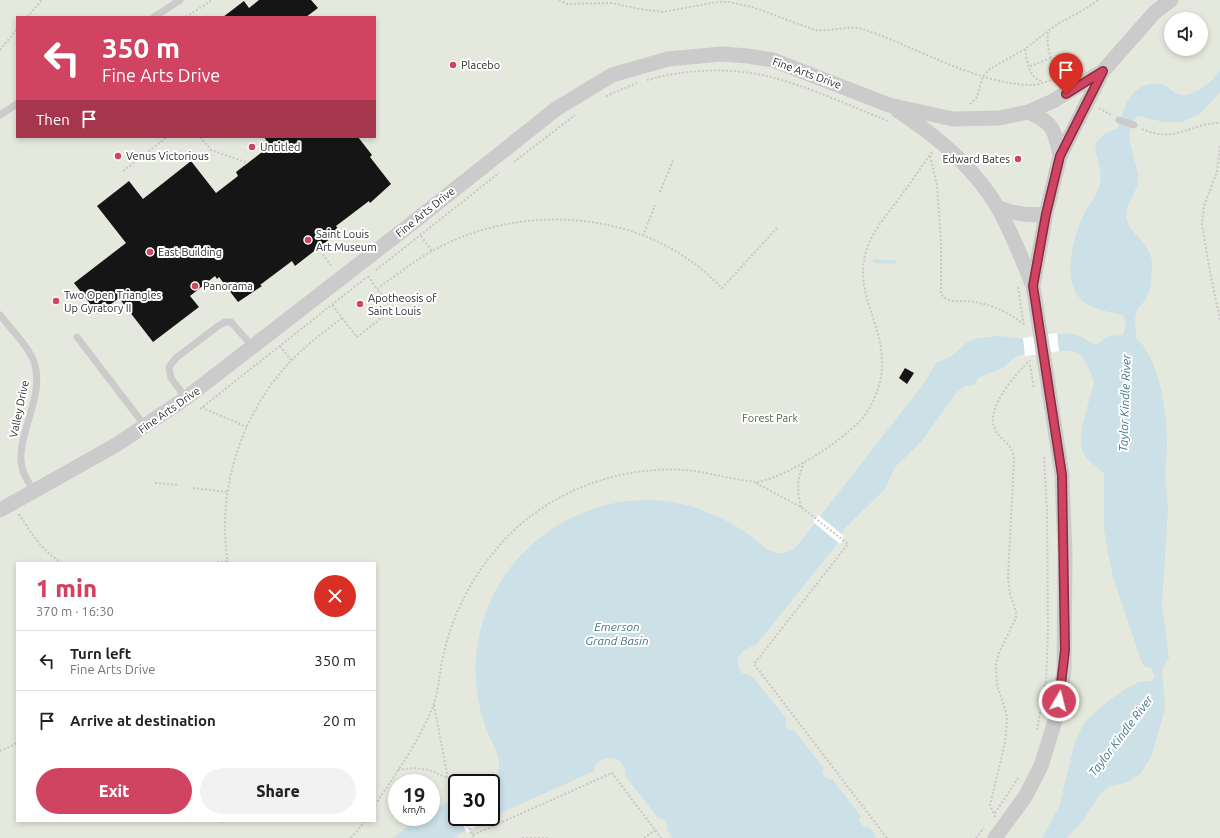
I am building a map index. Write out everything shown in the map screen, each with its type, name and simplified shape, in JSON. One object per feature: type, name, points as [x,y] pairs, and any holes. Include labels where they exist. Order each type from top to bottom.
[{"type":"street","points":[[990,833],[1025,797],[1041,766],[1058,711],[1064,670],[1065,555],[1063,481],[1060,450],[1033,286],[1046,214],[1060,156],[1103,71],[1155,12],[1170,0]]},
{"type":"street","name":"Fine Arts Drive","points":[[0,510],[34,492],[146,426],[186,398],[411,224],[556,109],[612,75],[668,59],[722,54],[748,56],[773,60],[889,105],[953,119],[999,118],[1028,112],[1053,101],[1103,71]]},
{"type":"street","name":"Fine Arts Drive","points":[[889,105],[940,140],[966,166],[997,207],[1012,234],[1033,286]]},
{"type":"street","points":[[1028,112],[1042,118],[1051,125],[1056,135],[1060,156]]},
{"type":"street","points":[[997,207],[1018,214],[1032,216],[1046,214]]},
{"type":"lane","points":[[156,16],[180,0]]},
{"type":"lane","points":[[0,115],[16,105]]},
{"type":"lane","points":[[1119,120],[1134,125]]},
{"type":"lane","name":"Valley Drive","points":[[0,315],[31,355],[35,363],[37,381],[36,391],[24,438],[21,462],[23,472],[34,492]]},
{"type":"lane","points":[[186,398],[171,378],[169,367],[176,358],[218,326],[228,322],[234,324],[253,347]]},
{"type":"lane","points":[[77,337],[146,426]]},
{"type":"path","points":[[28,16],[42,0]]},
{"type":"path","points":[[188,16],[212,0]]},
{"type":"path","points":[[559,0],[567,4],[612,3],[639,9],[663,12],[717,2],[741,4],[815,30],[828,31],[856,27],[983,76],[1034,86],[1043,82],[1068,78],[1059,72],[1051,58],[1048,49],[1048,31]]},
{"type":"path","points":[[966,106],[977,97],[983,76],[994,67],[1025,49],[1055,26],[1082,12],[1098,0]]},
{"type":"path","points":[[0,50],[16,30]]},
{"type":"path","points":[[1025,49],[1033,76],[1037,80],[1043,82]]},
{"type":"path","points":[[1029,66],[1051,58]]},
{"type":"path","points":[[600,99],[637,83],[673,75],[706,71],[744,72],[784,81],[889,121]]},
{"type":"path","points":[[1099,107],[1119,120]]},
{"type":"path","points":[[514,162],[580,111]]},
{"type":"path","points":[[1134,125],[1147,131],[1167,135],[1220,123]]},
{"type":"path","points":[[123,171],[166,138]]},
{"type":"path","points":[[201,138],[211,150],[248,163]]},
{"type":"path","points":[[928,146],[938,154]]},
{"type":"path","points":[[1220,146],[1217,172],[1204,206],[1202,224],[1220,320]]},
{"type":"path","points":[[756,483],[804,462],[848,432],[863,418],[876,396],[881,379],[883,357],[880,339],[862,281],[865,255],[876,229],[930,156],[937,185],[941,241],[941,294],[943,298],[951,301],[978,302],[996,307],[1024,324],[1017,280]]},
{"type":"path","points":[[660,192],[674,160]]},
{"type":"path","points":[[200,409],[499,174]]},
{"type":"path","points":[[643,236],[655,205]]},
{"type":"path","points":[[377,289],[406,267],[432,251],[481,229],[508,223],[560,219],[597,223],[643,236],[687,258],[722,288],[778,227]]},
{"type":"path","points":[[416,230],[432,251]]},
{"type":"path","points":[[318,248],[332,267]]},
{"type":"path","points":[[332,304],[357,337],[393,309],[368,276]]},
{"type":"path","points":[[228,562],[225,525],[228,492],[234,464],[247,427],[265,394],[292,360],[342,318]]},
{"type":"path","points":[[280,346],[292,360]]},
{"type":"path","points":[[997,819],[991,810],[990,799],[1005,743],[1007,720],[1006,712],[997,685],[996,664],[1003,643],[1015,622],[1016,612],[1010,594],[1008,577],[1014,459],[1013,451],[994,428],[993,420],[997,403],[1017,373],[1030,360],[1034,391]]},
{"type":"path","points":[[203,406],[204,409],[247,427]]},
{"type":"path","points":[[1036,731],[1046,680],[1048,630],[1047,511],[1044,454]]},
{"type":"path","points":[[801,507],[798,486],[804,462]]},
{"type":"path","points":[[376,803],[398,770],[434,704],[449,631],[467,588],[490,557],[505,540],[534,514],[561,496],[590,484],[621,474],[681,470],[713,473],[756,483],[801,507],[848,544],[754,664],[887,838]]},
{"type":"path","points":[[155,483],[179,485]]},
{"type":"path","points":[[193,488],[228,492]]},
{"type":"path","points":[[18,513],[36,541],[60,562]]},
{"type":"path","points":[[434,704],[448,779]]},
{"type":"path","points":[[0,751],[16,743]]},
{"type":"path","points":[[398,770],[413,767],[421,768],[448,779]]},
{"type":"path","points":[[473,835],[612,773],[661,838]]},
{"type":"path","points":[[989,822],[1020,775]]},
{"type":"path","points":[[351,838],[364,822]]},
{"type":"path","points":[[644,838],[655,830]]},
{"type":"path","points":[[976,838],[990,833]]},
{"type":"path","points":[[522,838],[550,838]]},
{"type":"green space","name":"Forest Park","points":[[0,0],[1220,0],[1220,838],[0,838]]},
{"type":"water","name":"Emerson Grand Basin","points":[[1220,69],[1220,92],[1200,114],[1182,122],[1164,122],[1138,116],[1130,128],[1130,144],[1138,174],[1138,180],[1126,214],[1129,226],[1146,246],[1152,261],[1148,296],[1136,314],[1136,338],[1143,345],[1153,363],[1161,388],[1166,420],[1167,447],[1165,476],[1168,508],[1162,604],[1169,658],[1162,669],[1165,708],[1152,755],[1141,773],[1126,783],[1110,786],[1101,793],[1082,822],[1066,838],[1042,838],[1059,807],[1075,742],[1084,723],[1103,705],[1122,691],[1139,682],[1152,681],[1155,675],[1151,668],[1145,667],[1142,663],[1113,577],[1104,529],[1104,474],[1086,457],[1081,447],[1082,429],[1094,381],[1083,358],[1077,353],[1065,351],[1046,351],[1016,357],[1003,368],[978,378],[974,385],[965,386],[957,392],[921,442],[895,467],[885,489],[845,528],[838,543],[757,644],[744,651],[738,657],[739,667],[742,673],[752,676],[786,718],[787,720],[785,722],[787,728],[792,731],[794,730],[823,767],[824,769],[822,770],[824,776],[830,780],[832,779],[860,815],[861,817],[859,819],[862,825],[867,828],[869,827],[877,838],[673,838],[666,829],[668,828],[666,822],[661,818],[659,819],[626,777],[625,769],[620,761],[613,758],[603,759],[596,764],[594,771],[500,813],[500,774],[497,774],[499,762],[496,750],[487,731],[480,709],[476,687],[476,654],[486,610],[501,581],[520,556],[544,535],[571,518],[601,506],[633,501],[666,501],[688,505],[708,512],[728,522],[747,533],[770,551],[777,553],[788,552],[796,547],[925,382],[936,363],[952,356],[966,343],[978,338],[999,336],[1024,339],[1069,333],[1080,336],[1096,345],[1109,336],[1123,335],[1126,326],[1124,316],[1098,309],[1084,302],[1077,294],[1072,284],[1070,273],[1073,249],[1079,226],[1085,212],[1097,193],[1101,179],[1095,147],[1096,142],[1106,133],[1118,128],[1128,100],[1143,86],[1150,84],[1161,84],[1178,94],[1184,95],[1190,94],[1202,88],[1217,74]]},
{"type":"water","name":"Emerson Grand Basin","points":[[448,803],[448,826],[472,826],[453,838],[392,838],[409,826],[440,826],[440,806]]},
{"type":"pier","points":[[1057,333],[1059,351],[1025,356],[1023,338]]},
{"type":"pier","points":[[818,515],[844,536],[840,544],[813,522]]},
{"type":"pier","points":[[464,826],[474,826],[475,827],[467,833]]},
{"type":"building","points":[[259,0],[311,0],[318,8],[307,16],[224,16],[244,1],[249,8]]},
{"type":"building","points":[[265,138],[359,138],[372,155],[370,157],[391,184],[370,203],[369,201],[336,226],[340,231],[295,266],[292,261],[260,285],[262,286],[238,302],[219,277],[217,279],[215,276],[190,296],[199,307],[153,342],[119,298],[98,314],[74,283],[126,243],[97,206],[129,181],[143,199],[191,161],[216,193],[238,176],[236,172],[270,146]]},
{"type":"building","points":[[905,368],[914,373],[907,384],[899,378]]},
{"type":"waterway","points":[[875,261],[895,262]]},
{"type":"place","name":"Placebo","points":[[453,65]]},
{"type":"place","name":"Untitled","points":[[252,147]]},
{"type":"place","name":"Venus Victorious","points":[[118,156]]},
{"type":"place","name":"Edward Bates","points":[[1018,159]]},
{"type":"place","name":"Saint Louis Art Museum","points":[[308,240]]},
{"type":"place","name":"East Building","points":[[150,252]]},
{"type":"place","name":"Panorama","points":[[195,286]]},
{"type":"place","name":"Two Open Triangles Up Gyratory II","points":[[56,301]]},
{"type":"place","name":"Apotheosis of Saint Louis","points":[[360,304]]},
{"type":"route","points":[[1059,701],[1064,670],[1065,650],[1064,499],[1060,450],[1033,286],[1054,175],[1060,156],[1103,71],[1066,94]]},
{"type":"water label","name":"Taylor Kindle River","points":[[1125,403]]},
{"type":"water label","name":"Taylor Kindle River","points":[[1121,736]]}]
